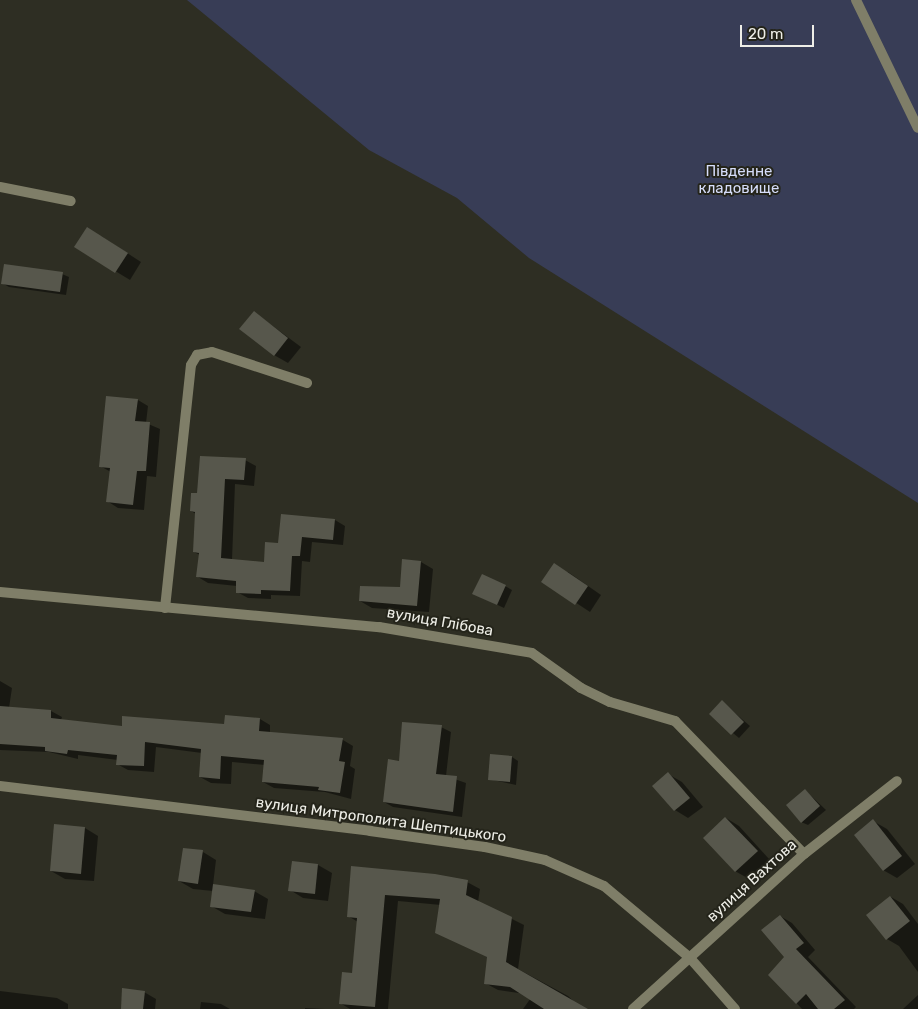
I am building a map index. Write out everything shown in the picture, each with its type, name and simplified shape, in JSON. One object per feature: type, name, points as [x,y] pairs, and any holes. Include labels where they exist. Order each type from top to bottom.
[{"type":"street","points":[[856,0],[918,128]]},
{"type":"street","points":[[0,187],[71,201]]},
{"type":"street","points":[[165,608],[191,365],[197,355],[212,352],[306,383]]},
{"type":"street","name":"вулиця Глібова","points":[[0,592],[379,627],[532,653],[581,688],[610,702],[675,721],[804,854]]},
{"type":"street","name":"вулиця Вахтова","points":[[632,1009],[804,854],[897,781]]},
{"type":"street","name":"вулиця Митрополита Шептицького","points":[[0,786],[379,832],[484,847],[545,860],[604,886],[690,958],[735,1009]]},
{"type":"green space","name":"Південне кладовище","points":[[187,0],[918,0],[918,503],[529,258],[457,198],[369,150]]},
{"type":"building","points":[[87,227],[128,253],[115,273],[74,247]]},
{"type":"building","points":[[4,264],[63,272],[60,292],[1,284]]},
{"type":"building","points":[[254,311],[288,338],[274,356],[239,329]]},
{"type":"building","points":[[106,396],[138,399],[135,421],[150,422],[146,471],[137,471],[133,505],[106,502],[110,468],[99,467]]},
{"type":"building","points":[[200,456],[246,458],[244,480],[225,479],[221,558],[264,562],[265,542],[278,543],[281,514],[335,519],[333,540],[302,537],[300,556],[292,556],[290,591],[261,590],[261,594],[236,593],[236,581],[196,577],[199,553],[193,552],[195,512],[190,511],[191,493],[197,493]]},
{"type":"building","points":[[402,559],[421,561],[417,606],[359,601],[360,586],[400,587]]},
{"type":"building","points":[[554,563],[588,586],[575,605],[541,582]]},
{"type":"building","points":[[482,574],[506,585],[497,605],[472,594]]},
{"type":"building","points":[[722,700],[744,722],[731,735],[709,714]]},
{"type":"building","points":[[0,706],[51,710],[51,718],[122,726],[122,716],[224,724],[225,715],[260,718],[259,731],[343,738],[339,761],[345,762],[340,793],[318,790],[319,787],[262,782],[264,760],[221,756],[220,779],[199,777],[201,749],[145,742],[144,766],[116,765],[117,755],[68,750],[67,754],[45,751],[45,747],[0,744]]},
{"type":"building","points":[[402,722],[442,725],[436,774],[457,776],[453,812],[383,802],[388,759],[399,761]]},
{"type":"building","points":[[490,754],[512,756],[510,782],[488,780]]},
{"type":"building","points":[[668,772],[690,798],[674,811],[652,786]]},
{"type":"building","points":[[805,789],[820,806],[801,823],[786,805]]},
{"type":"building","points":[[725,817],[758,851],[735,872],[703,838]]},
{"type":"building","points":[[873,819],[902,856],[883,871],[854,835]]},
{"type":"building","points":[[54,824],[85,827],[81,874],[50,871]]},
{"type":"building","points":[[183,848],[203,850],[198,884],[178,881]]},
{"type":"building","points":[[292,861],[318,864],[315,894],[288,891]]},
{"type":"building","points":[[351,866],[435,874],[468,880],[466,895],[512,917],[506,962],[588,1009],[544,1009],[510,987],[484,984],[487,957],[435,933],[440,899],[385,895],[375,1007],[339,1004],[342,972],[352,973],[357,918],[347,917]]},
{"type":"building","points":[[213,884],[255,890],[251,912],[210,907]]},
{"type":"building","points":[[890,896],[910,921],[886,940],[866,915]]},
{"type":"building","points":[[780,915],[804,943],[796,949],[845,1000],[834,1009],[818,1009],[806,994],[796,1004],[768,975],[784,957],[761,930]]},
{"type":"building","points":[[122,988],[145,991],[143,1009],[121,1009]]}]
